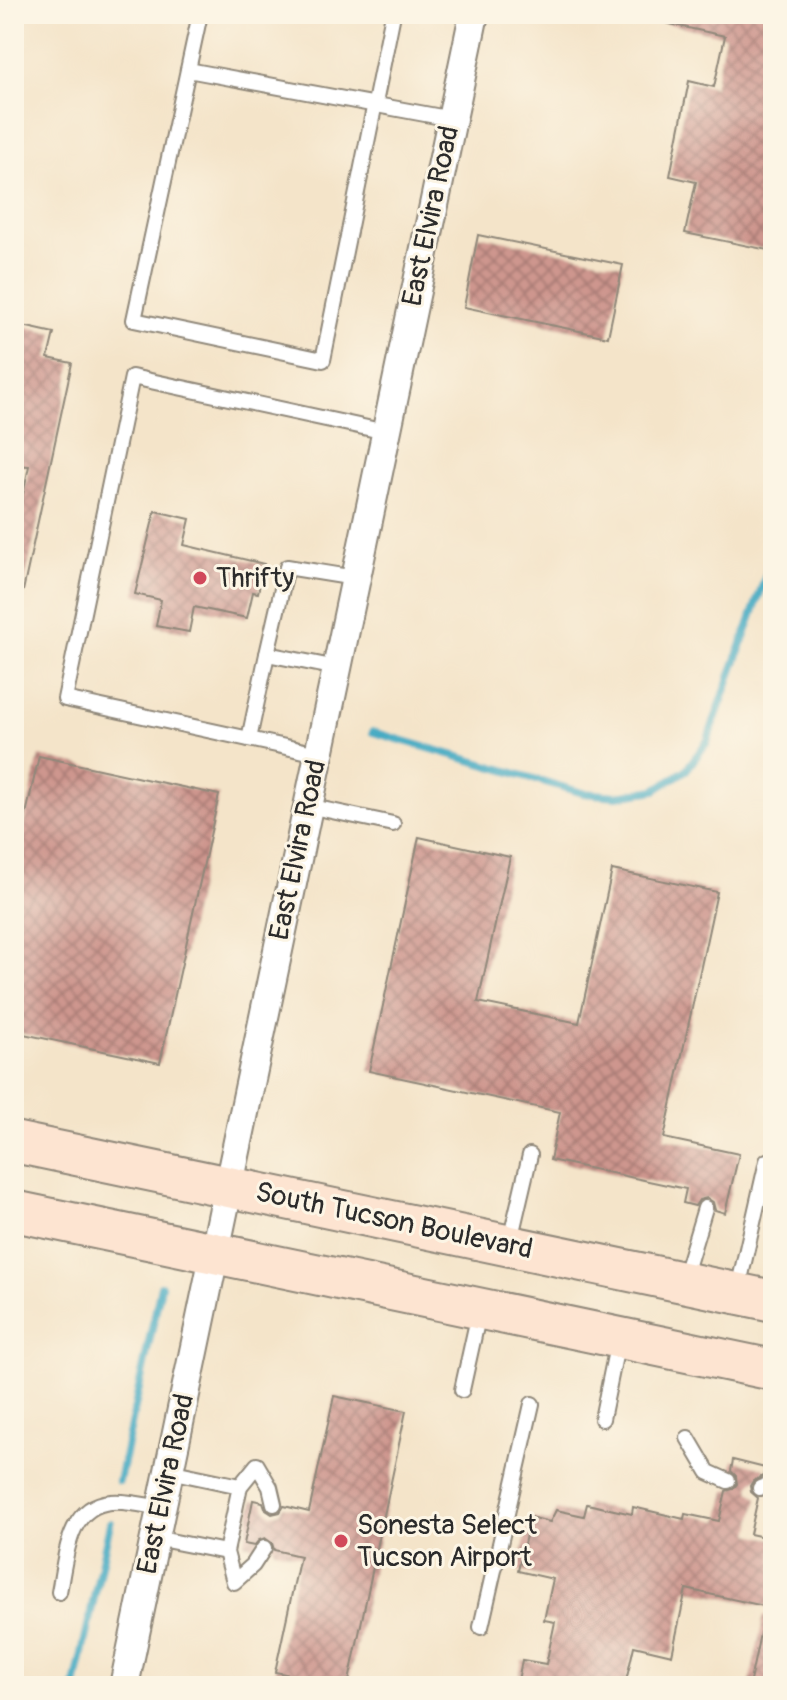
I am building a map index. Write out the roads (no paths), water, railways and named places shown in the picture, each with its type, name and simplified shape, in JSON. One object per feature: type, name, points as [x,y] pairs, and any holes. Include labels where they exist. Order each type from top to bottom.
[{"type":"main road","name":"South Tucson Boulevard","points":[[14,1142],[755,1298]]},
{"type":"main road","points":[[14,1211],[773,1370]]},
{"type":"street","name":"East Elvira Road","points":[[124,1686],[474,14]]},
{"type":"lane","points":[[200,14],[134,320],[323,360],[393,14]]},
{"type":"lane","points":[[188,70],[452,119]]},
{"type":"lane","points":[[318,754],[65,699],[132,377],[386,432]]},
{"type":"lane","points":[[249,739],[287,567],[355,578]]},
{"type":"lane","points":[[267,654],[337,668]]},
{"type":"lane","points":[[308,806],[393,824]]},
{"type":"lane","points":[[509,1246],[530,1155]]},
{"type":"lane","points":[[755,1298],[767,1161]]},
{"type":"lane","points":[[683,1282],[705,1208]]},
{"type":"lane","points":[[462,1390],[480,1308]]},
{"type":"lane","points":[[602,1419],[619,1337]]},
{"type":"lane","points":[[481,1627],[532,1404]]},
{"type":"lane","points":[[688,1438],[708,1472],[728,1481]]},
{"type":"lane","points":[[264,1548],[253,1565],[234,1582],[226,1552],[240,1486],[257,1465],[270,1487],[274,1504]]},
{"type":"lane","points":[[169,1471],[240,1486]]},
{"type":"lane","points":[[59,1592],[72,1529],[86,1511],[111,1502],[161,1508]]},
{"type":"lane","points":[[155,1538],[226,1552]]},
{"type":"waterway","points":[[373,732],[583,793],[617,796],[655,790],[686,770],[707,742],[773,556]]},
{"type":"waterway","points":[[119,1481],[161,1286]]},
{"type":"waterway","points":[[75,1686],[110,1523]]},
{"type":"place","name":"Thrifty","points":[[200,578]]},
{"type":"place","name":"Sonesta Select Tucson Airport","points":[[341,1541]]}]
